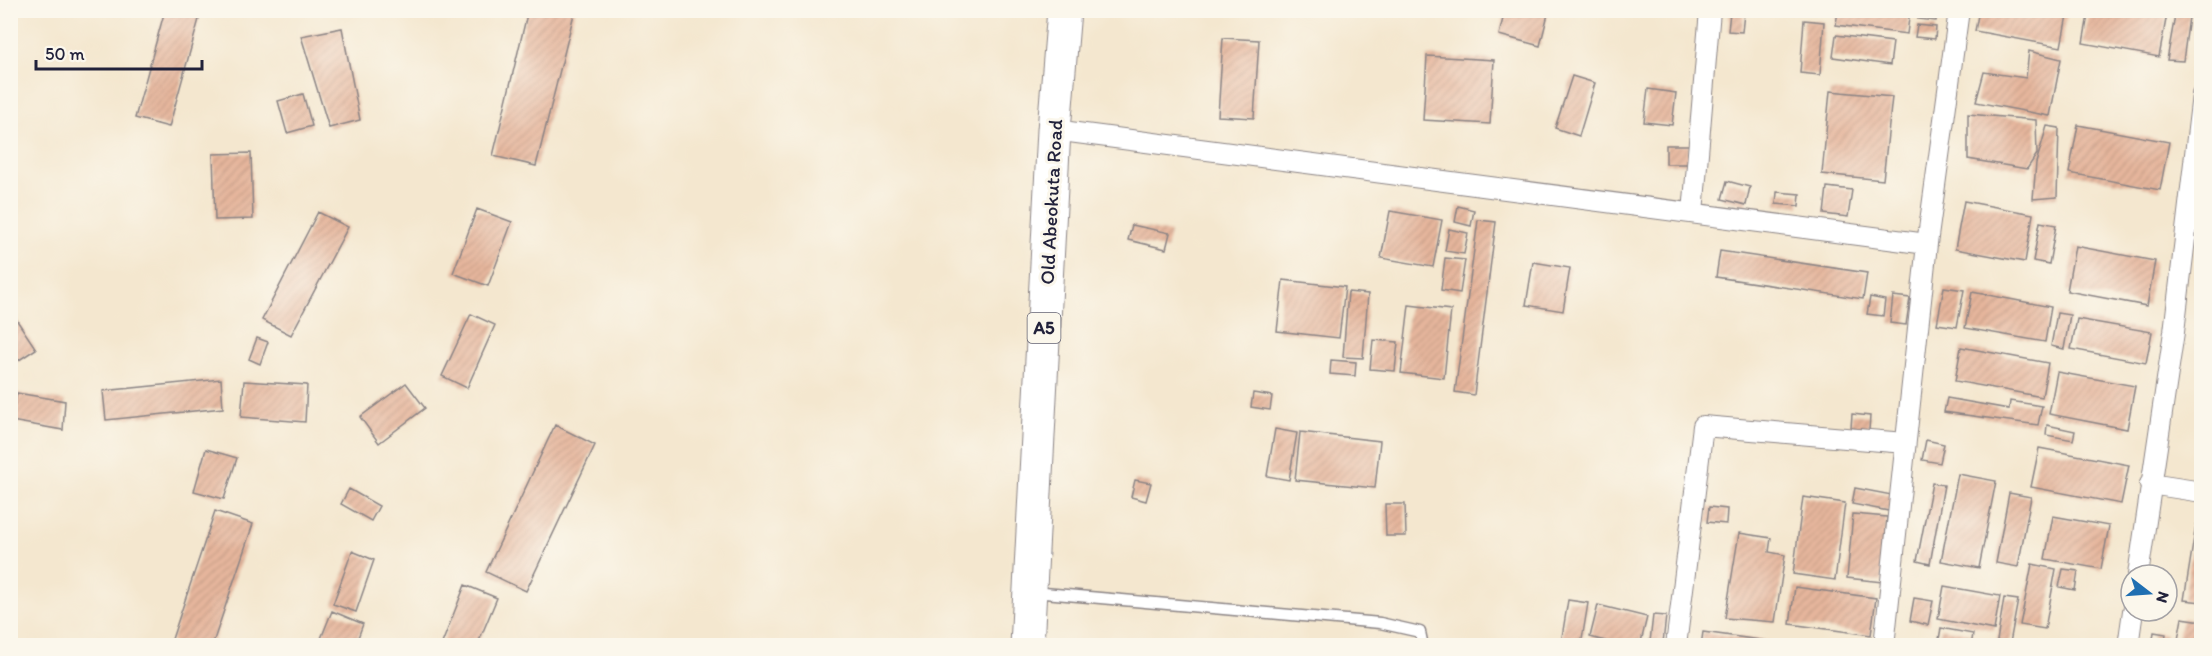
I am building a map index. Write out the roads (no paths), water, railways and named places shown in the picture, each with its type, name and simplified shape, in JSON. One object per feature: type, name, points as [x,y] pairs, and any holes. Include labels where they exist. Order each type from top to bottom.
[{"type":"highway","name":"Old Abeokuta Road","points":[[1027,645],[1054,130],[1064,10]]},
{"type":"street","points":[[1693,213],[1710,10]]},
{"type":"street","points":[[1884,645],[1927,244],[1959,10]]},
{"type":"street","points":[[2140,563],[2174,332],[2202,95]]},
{"type":"street","points":[[1054,130],[1927,244]]},
{"type":"street","points":[[1676,645],[1703,426],[1905,443]]},
{"type":"street","points":[[2150,484],[2202,492]]},
{"type":"street","points":[[2128,645],[2131,623]]},
{"type":"lane","points":[[1030,591],[1380,623],[1420,633],[1423,645]]}]
